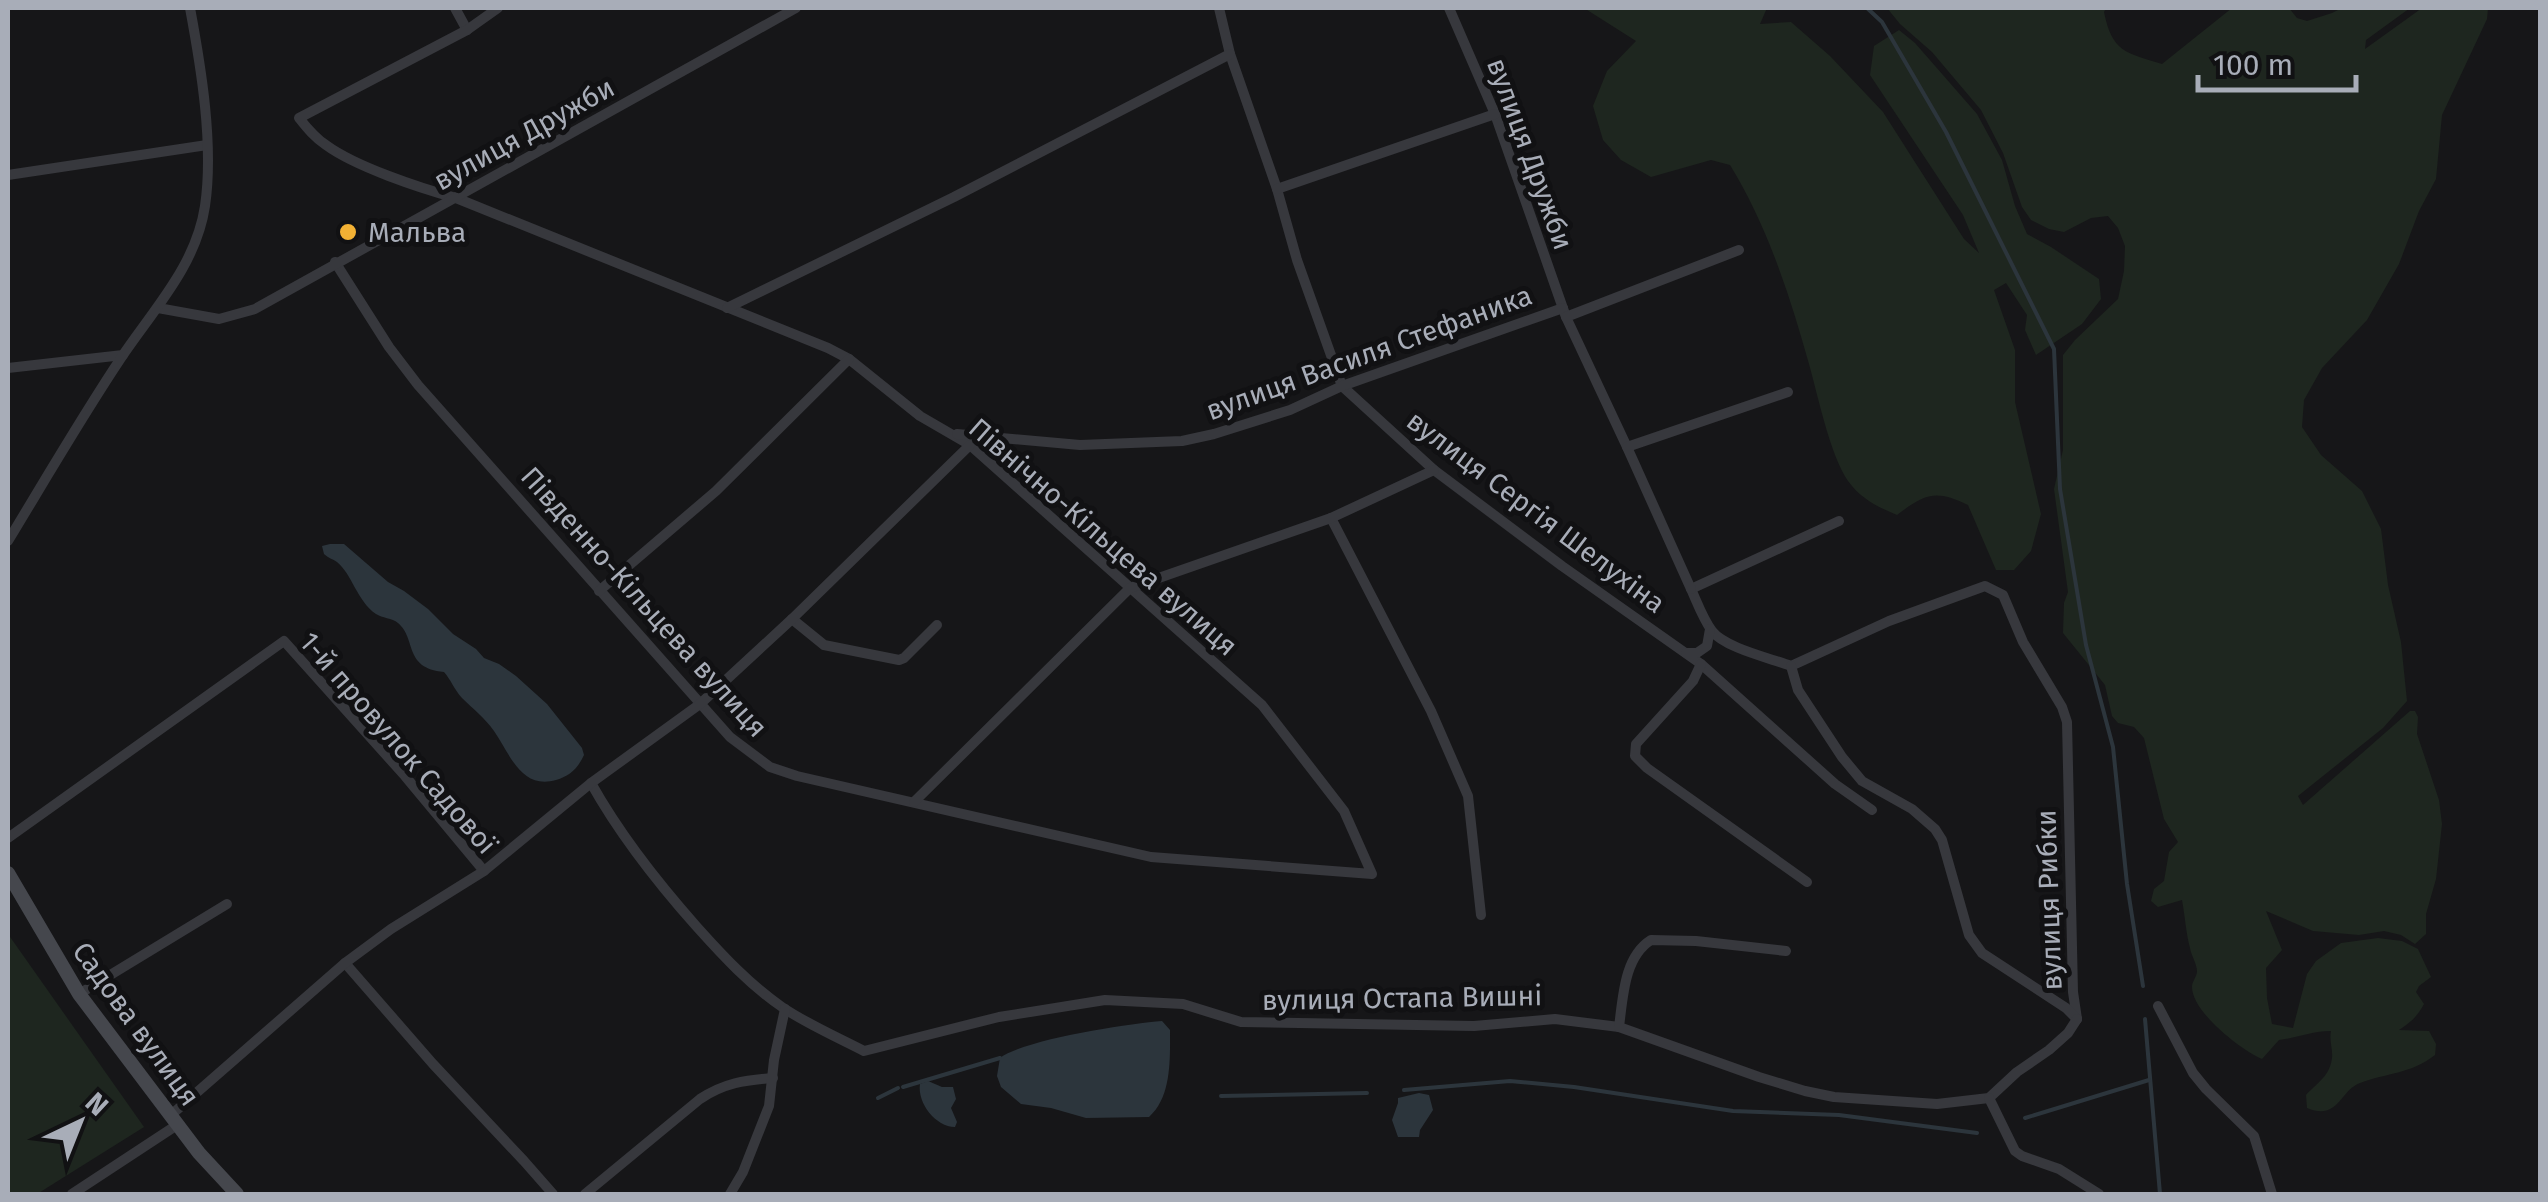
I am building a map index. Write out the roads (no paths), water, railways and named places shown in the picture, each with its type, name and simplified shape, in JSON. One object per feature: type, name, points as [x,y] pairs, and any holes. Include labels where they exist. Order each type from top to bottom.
[{"type":"main road","name":"Садова вулиця","points":[[8,873],[78,994],[174,1120],[237,1194]]},
{"type":"street","points":[[8,541],[123,354],[158,308],[191,254],[200,228],[207,145],[190,8]]},
{"type":"street","points":[[455,8],[467,30],[498,8]]},
{"type":"street","name":"вулиця Дружби","points":[[158,308],[206,318],[231,317],[254,308],[796,8]]},
{"type":"street","name":"вулиця Сергія Шелухіна","points":[[1219,8],[1230,54],[1297,260],[1342,386],[1434,470],[1686,653],[1835,784],[1872,810]]},
{"type":"street","name":"вулиця Дружби","points":[[1448,8],[1495,114],[1564,313],[1710,628]]},
{"type":"street","name":"Північно-Кільцева вулиця","points":[[467,30],[298,118],[315,137],[350,159],[456,198],[849,359],[920,416],[970,444],[1262,705],[1344,811],[1372,874]]},
{"type":"street","points":[[726,308],[954,197],[1230,54]]},
{"type":"street","points":[[1277,189],[1495,114]]},
{"type":"street","points":[[8,174],[207,145]]},
{"type":"street","points":[[1564,313],[1738,250]]},
{"type":"street","name":"Південно-Кільцева вулиця","points":[[335,262],[418,385],[730,737],[770,767],[1151,857],[1372,874]]},
{"type":"street","name":"вулиця Василя Стефаника","points":[[950,433],[1080,445],[1182,441],[1290,410],[1342,386],[1564,313]]},
{"type":"street","points":[[8,368],[123,354]]},
{"type":"street","points":[[599,591],[716,491],[849,359]]},
{"type":"street","points":[[1627,447],[1788,392]]},
{"type":"street","points":[[484,871],[591,783],[700,704],[970,444]]},
{"type":"street","points":[[914,802],[1130,588],[1331,518],[1434,470]]},
{"type":"street","points":[[1331,518],[1431,710],[1468,796],[1482,915]]},
{"type":"street","points":[[1691,589],[1839,520]]},
{"type":"street","name":"вулиця Рибки","points":[[1984,586],[2003,595],[2023,642],[2067,722],[2073,992],[2077,1019],[1982,953],[1969,935],[1936,829],[1912,809],[1862,781],[1798,690],[1791,666],[1889,621],[1984,586]]},
{"type":"street","points":[[792,619],[824,645],[899,660],[937,625]]},
{"type":"street","points":[[1686,653],[1707,646],[1710,628]]},
{"type":"street","points":[[1710,628],[1727,644],[1791,666]]},
{"type":"street","name":"1-й провулок Садової","points":[[8,838],[284,642],[484,871],[345,963],[174,1120],[72,1194]]},
{"type":"street","points":[[1700,664],[1693,681],[1636,744],[1635,756],[1646,768],[1807,882]]},
{"type":"street","name":"вулиця Остапа Вишні","points":[[591,783],[622,835],[689,918],[734,966],[784,1009],[864,1052],[1000,1017],[1105,1000],[1183,1004],[1241,1022],[1474,1026],[1555,1019],[1619,1027],[1759,1078],[1834,1098],[1937,1104],[1990,1098]]},
{"type":"street","points":[[78,994],[227,904]]},
{"type":"street","points":[[1619,1027],[1632,962],[1651,940],[1786,950]]},
{"type":"street","points":[[345,963],[553,1194]]},
{"type":"street","points":[[2158,1006],[2194,1073],[2254,1136],[2272,1194]]},
{"type":"street","points":[[730,1194],[769,1106],[784,1009]]},
{"type":"street","points":[[2077,1019],[2068,1033],[1990,1098],[2015,1150],[2060,1168],[2099,1194]]},
{"type":"street","points":[[585,1194],[716,1088],[736,1081],[773,1078]]},
{"type":"waterway","points":[[1867,8],[1882,22],[1946,132],[2054,349],[2060,489],[2086,645],[2113,747],[2127,884],[2143,986]]},
{"type":"waterway","points":[[2145,1019],[2160,1194]]},
{"type":"waterway","points":[[903,1087],[1000,1058]]},
{"type":"waterway","points":[[2025,1118],[2149,1080]]},
{"type":"waterway","points":[[1404,1090],[1510,1081],[1733,1111],[1839,1115],[1977,1133]]},
{"type":"waterway","points":[[878,1098],[898,1088]]},
{"type":"waterway","points":[[1221,1096],[1367,1093]]},
{"type":"place","name":"Мальва","points":[[348,232]]}]
